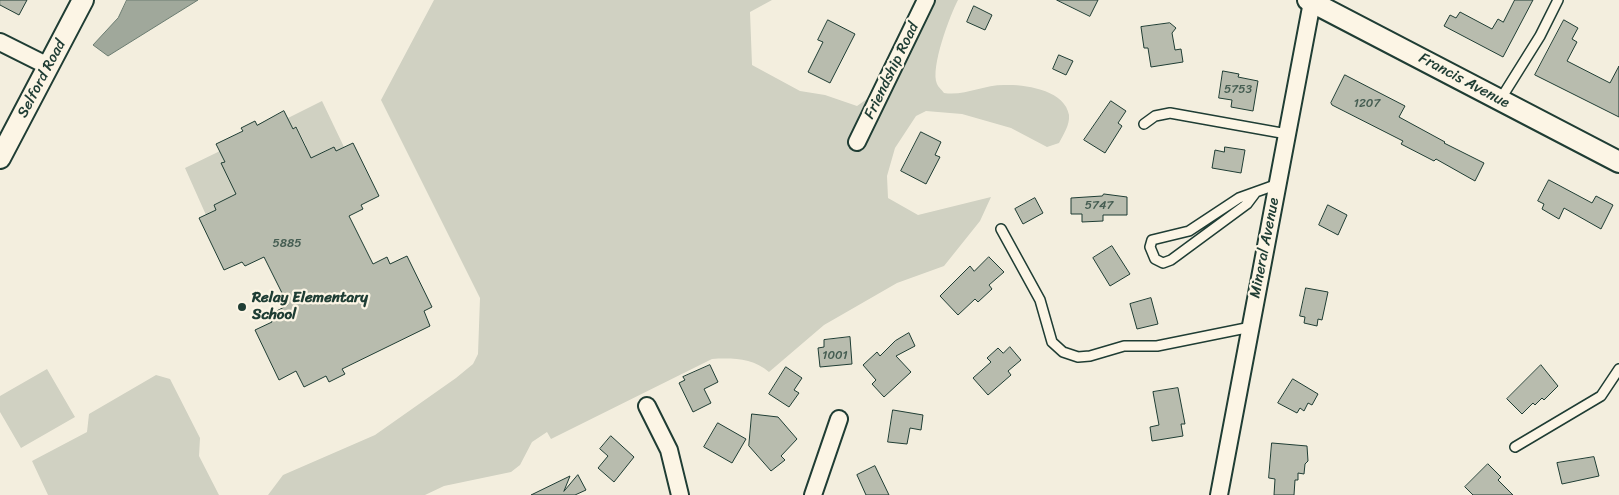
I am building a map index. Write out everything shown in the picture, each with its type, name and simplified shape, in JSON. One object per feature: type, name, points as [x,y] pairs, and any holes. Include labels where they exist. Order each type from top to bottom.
[{"type":"street","name":"Selford Road","points":[[0,158],[83,0]]},
{"type":"street","name":"Friendship Road","points":[[857,142],[926,0]]},
{"type":"street","name":"Francis Avenue","points":[[1310,1],[1619,162]]},
{"type":"street","name":"Mineral Avenue","points":[[1219,495],[1278,184],[1310,1]]},
{"type":"street","points":[[0,42],[48,66]]},
{"type":"street","points":[[647,406],[669,450],[680,495]]},
{"type":"street","points":[[813,495],[838,418]]},
{"type":"lane","points":[[1500,100],[1540,36],[1558,0]]},
{"type":"lane","points":[[1144,124],[1155,116],[1170,114],[1287,134]]},
{"type":"lane","points":[[1256,192],[1247,204],[1171,260],[1164,263],[1155,259],[1150,247],[1152,240],[1189,231],[1221,208],[1256,192],[1278,184]]},
{"type":"lane","points":[[1002,229],[1040,300],[1052,342],[1063,352],[1078,357],[1090,356],[1124,346],[1157,346],[1251,327]]},
{"type":"lane","points":[[1515,447],[1601,396],[1619,369]]},
{"type":"shaded area","points":[[127,0],[198,0],[108,56],[93,45],[118,18]]},
{"type":"shaded area","points":[[434,0],[772,0],[750,12],[752,65],[800,91],[825,95],[857,106],[867,99],[934,0],[958,0],[946,29],[936,66],[937,84],[944,93],[959,93],[996,85],[1033,87],[1052,94],[1066,106],[1069,115],[1068,122],[1059,143],[1047,147],[1011,128],[962,114],[926,111],[916,116],[895,148],[887,176],[888,198],[918,215],[991,197],[980,221],[944,266],[897,283],[824,325],[769,372],[749,361],[712,359],[551,439],[547,432],[532,442],[520,465],[511,472],[444,486],[425,495],[268,495],[283,475],[375,435],[456,378],[473,364],[478,354],[480,298],[381,100]]},
{"type":"shaded area","points":[[322,101],[344,147],[336,151],[333,147],[313,157],[303,168],[306,146],[297,127],[293,129],[288,118]]},
{"type":"shaded area","points":[[220,151],[225,162],[222,163],[249,194],[234,196],[214,205],[216,210],[206,215],[185,168]]},
{"type":"shaded area","points":[[47,369],[75,417],[21,448],[0,412],[0,396]]},
{"type":"shaded area","points":[[156,375],[170,379],[200,438],[199,456],[219,495],[48,495],[32,461],[87,432],[89,414]]},
{"type":"building","points":[[0,0],[27,0],[19,15],[0,5]]},
{"type":"building","points":[[1057,0],[1098,0],[1090,16]]},
{"type":"building","points":[[1515,0],[1533,0],[1503,57],[1444,26],[1450,15],[1456,18],[1460,12],[1492,29],[1498,19],[1503,22]]},
{"type":"building","points":[[974,6],[992,15],[985,30],[967,22]]},
{"type":"building","points":[[828,20],[855,34],[830,83],[808,72],[823,42],[818,40]]},
{"type":"building","points":[[1564,20],[1578,28],[1572,39],[1577,42],[1567,61],[1610,83],[1619,66],[1619,117],[1535,75]]},
{"type":"building","points":[[1170,23],[1176,28],[1172,33],[1175,50],[1181,49],[1183,62],[1151,67],[1148,48],[1144,48],[1141,27]]},
{"type":"building","points":[[1059,55],[1073,61],[1066,75],[1053,69]]},
{"type":"building","points":[[1223,71],[1239,74],[1238,77],[1258,81],[1253,111],[1231,107],[1232,100],[1219,98]]},
{"type":"building","points":[[1345,75],[1405,106],[1399,117],[1484,163],[1475,181],[1436,159],[1434,161],[1401,144],[1403,141],[1332,105],[1331,103]]},
{"type":"building","points":[[1111,101],[1126,111],[1118,123],[1122,126],[1105,153],[1084,140]]},
{"type":"building","points":[[284,111],[293,129],[296,127],[311,158],[334,147],[336,151],[353,143],[379,196],[361,205],[363,209],[349,216],[373,264],[387,257],[390,264],[407,256],[432,307],[424,311],[430,326],[342,369],[345,374],[329,382],[326,376],[304,387],[296,371],[279,380],[255,330],[272,322],[269,315],[288,305],[264,257],[245,266],[242,262],[224,270],[199,218],[216,210],[214,205],[236,194],[221,163],[225,162],[216,144],[243,131],[241,128],[255,121],[257,125]]},
{"type":"building","points":[[921,132],[941,142],[935,155],[940,157],[926,184],[901,171]]},
{"type":"building","points":[[1225,147],[1245,150],[1241,173],[1212,168],[1215,150],[1224,152]]},
{"type":"building","points":[[1549,180],[1592,203],[1596,196],[1613,205],[1601,229],[1564,208],[1559,219],[1542,209],[1544,204],[1538,201]]},
{"type":"building","points":[[1104,194],[1127,197],[1127,215],[1103,215],[1103,221],[1082,222],[1082,214],[1071,214],[1071,198],[1102,196]]},
{"type":"building","points":[[1035,198],[1043,213],[1023,224],[1015,209]]},
{"type":"building","points":[[1328,205],[1347,215],[1338,235],[1319,225]]},
{"type":"building","points":[[1112,246],[1130,274],[1110,286],[1093,258]]},
{"type":"building","points":[[989,257],[1004,272],[989,285],[992,289],[978,302],[975,299],[958,315],[940,296],[970,266],[974,271]]},
{"type":"building","points":[[1306,288],[1328,292],[1322,320],[1318,319],[1317,326],[1304,323],[1305,317],[1300,316]]},
{"type":"building","points":[[1151,298],[1158,324],[1137,329],[1130,304]]},
{"type":"building","points":[[909,333],[915,346],[896,356],[911,372],[884,397],[872,384],[876,380],[863,365],[877,352],[880,356],[895,341]]},
{"type":"building","points":[[850,337],[852,364],[820,367],[818,348],[824,347],[824,340]]},
{"type":"building","points":[[1010,347],[1021,360],[1008,371],[1011,375],[988,395],[973,378],[991,362],[987,358],[998,348],[1003,353]]},
{"type":"building","points":[[710,365],[718,382],[704,389],[711,403],[693,412],[679,383],[685,380],[683,377]]},
{"type":"building","points":[[1541,365],[1558,386],[1544,400],[1542,398],[1535,405],[1533,403],[1522,414],[1507,399]]},
{"type":"building","points":[[786,367],[802,378],[794,390],[799,393],[789,407],[769,394]]},
{"type":"building","points":[[1293,379],[1318,394],[1312,405],[1308,403],[1304,411],[1300,408],[1297,413],[1278,403]]},
{"type":"building","points":[[1178,388],[1185,424],[1181,424],[1183,436],[1152,441],[1150,427],[1159,425],[1153,392]]},
{"type":"building","points":[[893,410],[923,415],[921,430],[910,428],[907,444],[888,442]]},
{"type":"building","points":[[752,414],[778,417],[797,439],[781,456],[785,460],[771,471],[749,446]]},
{"type":"building","points":[[718,423],[746,439],[732,463],[704,447]]},
{"type":"building","points":[[611,436],[634,457],[614,482],[598,468],[608,456],[600,449]]},
{"type":"building","points":[[1272,443],[1307,446],[1308,461],[1305,464],[1304,474],[1298,473],[1298,480],[1295,480],[1294,495],[1274,495],[1275,479],[1269,478]]},
{"type":"building","points":[[1594,457],[1599,476],[1562,484],[1557,463]]},
{"type":"building","points":[[1488,464],[1501,477],[1498,480],[1513,495],[1473,495],[1465,487]]},
{"type":"building","points":[[875,466],[889,495],[866,495],[857,475]]},
{"type":"building","points":[[578,475],[586,490],[575,495],[531,495],[570,476],[564,491]]},
{"type":"place","name":"Relay Elementary School","points":[[242,307]]}]
